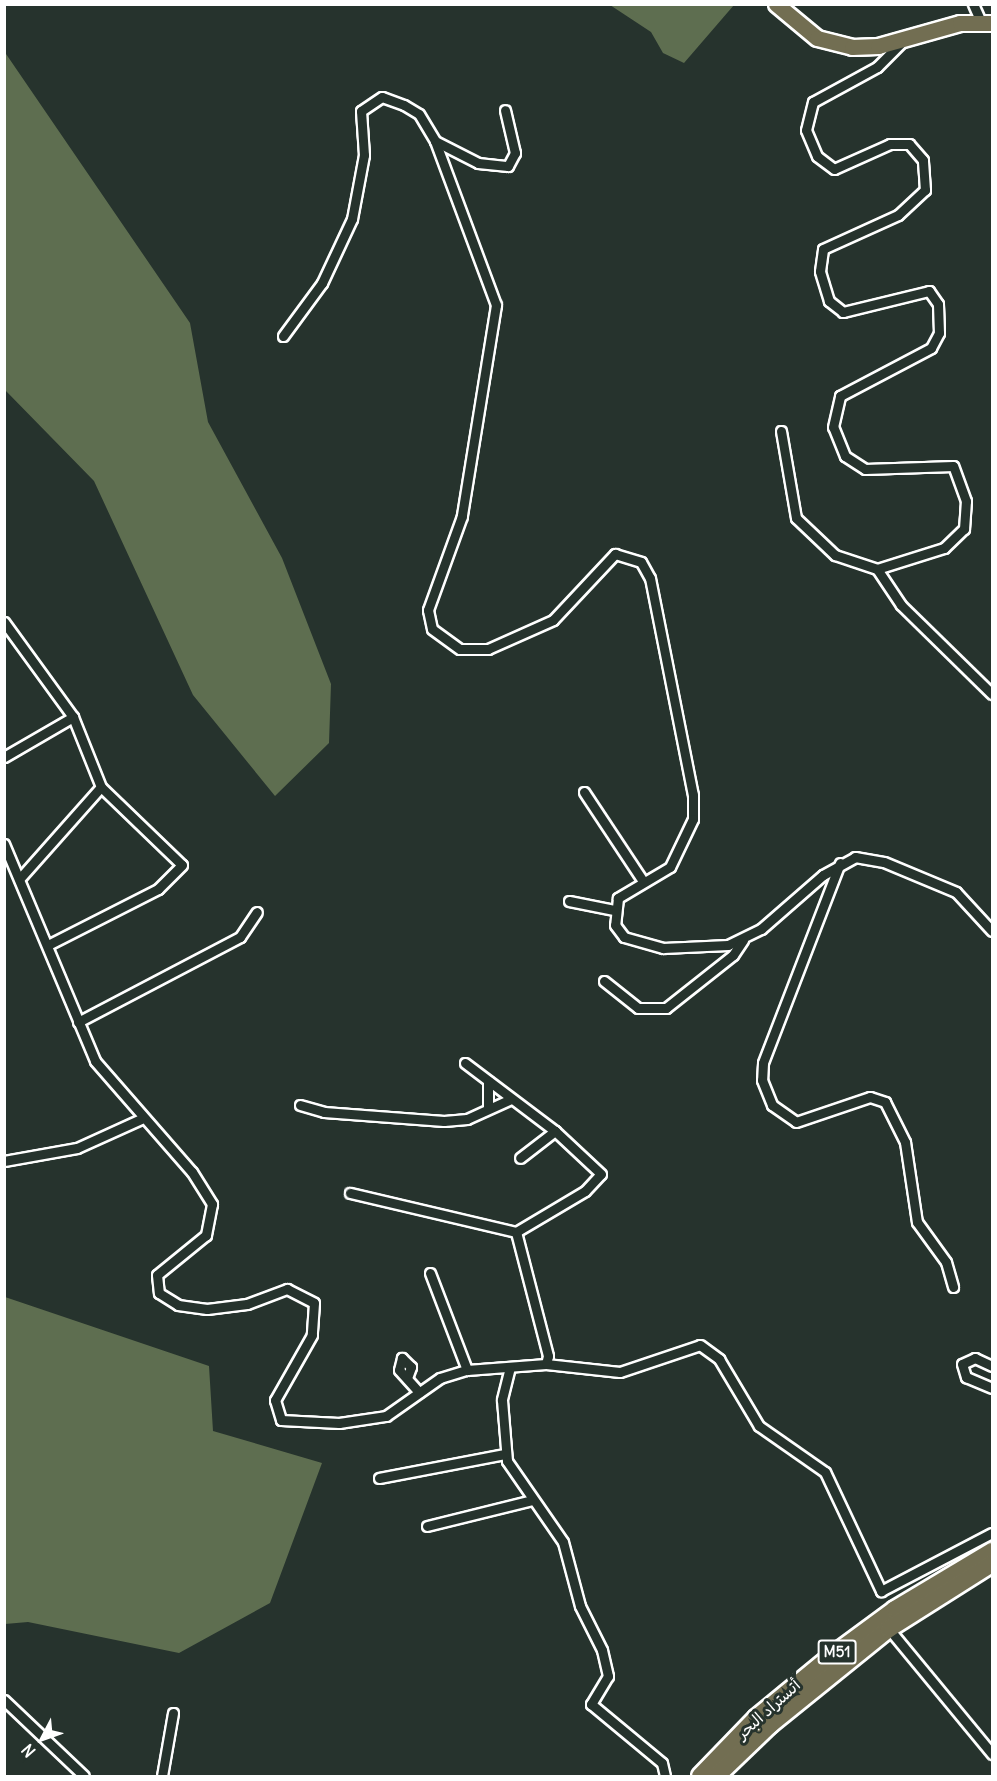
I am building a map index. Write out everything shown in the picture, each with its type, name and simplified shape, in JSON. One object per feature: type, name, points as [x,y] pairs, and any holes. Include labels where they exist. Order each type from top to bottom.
[{"type":"highway","name":"أتستراد البحر","points":[[700,1776],[794,1685],[895,1609],[993,1551]]},
{"type":"highway","name":"أتستراد البحر","points":[[717,1776],[770,1725],[889,1629],[990,1568]]},
{"type":"main road","points":[[776,4],[832,44],[878,46],[908,37],[986,22]]},
{"type":"street","points":[[973,4],[986,22]]},
{"type":"street","points":[[781,431],[788,493],[800,524],[826,551],[877,568],[955,541],[967,517],[963,489],[955,469],[942,463],[882,471],[857,466],[838,444],[833,409],[847,391],[931,348],[939,333],[938,304],[929,291],[917,290],[843,312],[824,293],[820,259],[828,246],[916,202],[925,190],[925,169],[914,147],[900,142],[853,165],[831,168],[813,150],[806,120],[813,102],[877,67],[908,37]]},
{"type":"street","points":[[284,336],[322,283],[352,219],[364,155],[360,123],[364,104],[382,97],[404,105],[419,114],[435,141],[496,305],[462,516],[428,620],[441,639],[460,649],[504,645],[553,620],[611,557],[622,553],[641,562],[651,578],[694,808],[691,829],[676,859],[662,874],[623,891],[614,910],[624,937],[642,946],[708,947],[743,940]]},
{"type":"street","points":[[435,141],[478,163],[508,166],[515,153],[505,110]]},
{"type":"street","points":[[877,568],[901,605],[993,694]]},
{"type":"street","points":[[4,622],[73,717],[101,787],[178,858],[182,869],[158,889],[48,945]]},
{"type":"street","points":[[4,757],[73,717]]},
{"type":"street","points":[[21,877],[101,787]]},
{"type":"street","points":[[584,792],[642,881]]},
{"type":"street","points":[[4,844],[21,877],[78,1022],[100,1069],[141,1119],[203,1186],[214,1215],[206,1235],[157,1275],[159,1293],[178,1305],[207,1309],[247,1304],[287,1289],[314,1303],[312,1335],[278,1393],[278,1417],[296,1424],[369,1420],[394,1412],[418,1392],[467,1370],[546,1364],[620,1372],[678,1348],[705,1346],[719,1359],[759,1426],[825,1472],[881,1591],[970,1547],[993,1533]]},
{"type":"street","points":[[604,981],[638,1008],[666,1008],[733,955],[743,940],[840,863],[855,857],[874,859],[942,885],[970,904],[993,931]]},
{"type":"street","points":[[840,863],[763,1063],[762,1080],[772,1105],[796,1122],[870,1097],[887,1104],[905,1142],[917,1222],[946,1262],[953,1287]]},
{"type":"street","points":[[569,901],[614,910]]},
{"type":"street","points":[[78,1022],[240,937],[257,912]]},
{"type":"street","points":[[350,1193],[516,1232],[600,1177],[599,1168],[555,1131],[465,1063]]},
{"type":"street","points":[[488,1081],[488,1107]]},
{"type":"street","points":[[300,1105],[324,1112],[444,1121],[467,1119],[488,1107],[511,1099]]},
{"type":"street","points":[[4,1161],[77,1148],[141,1119]]},
{"type":"street","points":[[520,1158],[555,1131]]},
{"type":"street","points":[[516,1232],[548,1356],[546,1364]]},
{"type":"street","points":[[430,1273],[467,1370]]},
{"type":"street","points":[[993,1366],[975,1358],[962,1364],[966,1377],[993,1388]]},
{"type":"street","points":[[510,1367],[502,1400],[505,1454],[532,1500],[563,1542],[580,1606],[606,1666],[608,1676],[594,1696],[593,1710],[662,1763],[665,1776]]},
{"type":"street","points":[[407,1378],[418,1392]]},
{"type":"street","points":[[379,1478],[505,1454]]},
{"type":"street","points":[[427,1526],[532,1500]]},
{"type":"street","points":[[963,1567],[970,1547]]},
{"type":"street","points":[[889,1629],[993,1754]]},
{"type":"street","points":[[4,1700],[84,1776]]},
{"type":"street","points":[[162,1776],[173,1713]]},
{"type":"green space","points":[[610,5],[734,5],[684,63],[663,53],[651,32]]},
{"type":"green space","points":[[4,51],[190,323],[208,422],[282,558],[331,684],[329,743],[275,796],[193,695],[94,481],[5,390]]},
{"type":"green space","points":[[5,1297],[209,1366],[213,1431],[322,1463],[270,1603],[179,1653],[28,1622],[5,1624]]}]
